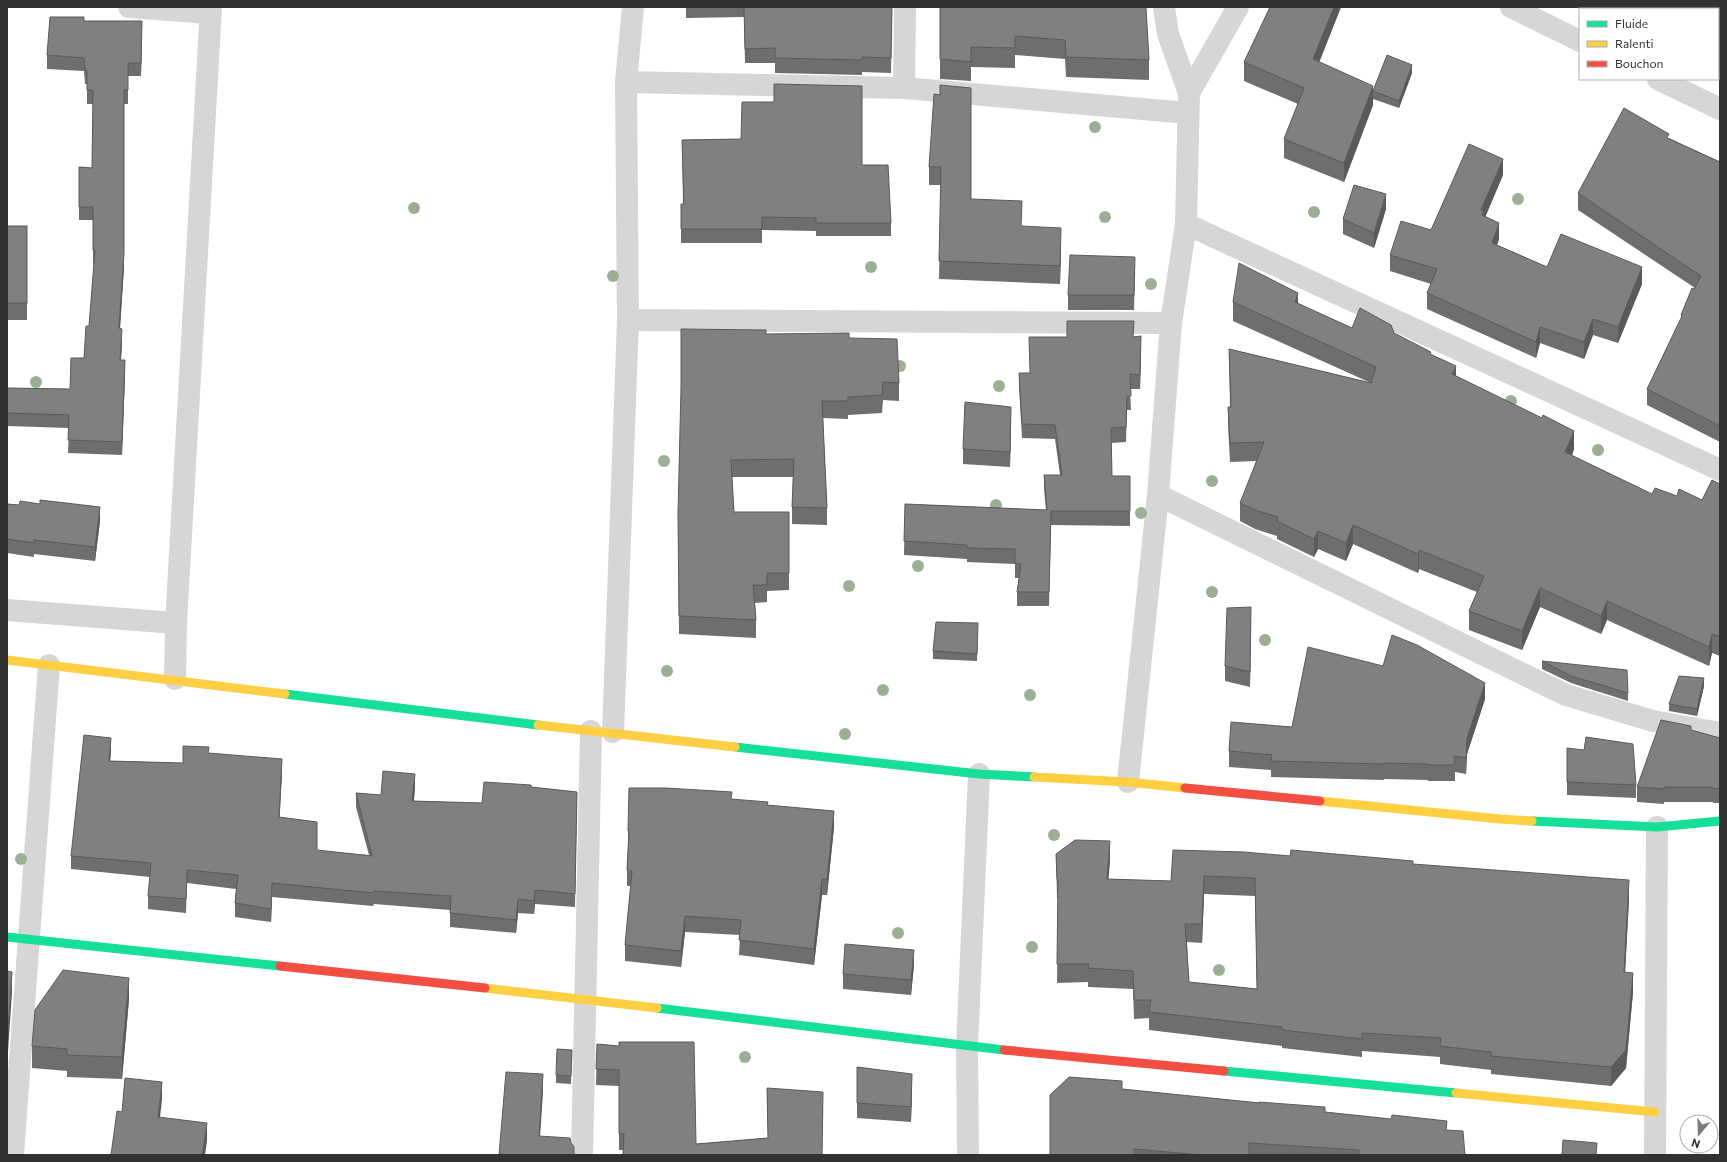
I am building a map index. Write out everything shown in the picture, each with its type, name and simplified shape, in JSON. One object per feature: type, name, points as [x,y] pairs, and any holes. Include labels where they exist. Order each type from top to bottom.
[{"type":"main road","points":[[7,660],[175,679],[591,731],[613,732],[979,774],[1128,782],[1500,819],[1657,827],[1720,821]]},
{"type":"main road","points":[[7,937],[585,999],[967,1047],[1655,1112]]},
{"type":"street","points":[[129,7],[211,10],[176,623],[175,679]]},
{"type":"street","points":[[613,732],[628,320],[626,82],[633,7]]},
{"type":"street","points":[[904,7],[904,88]]},
{"type":"street","points":[[1128,782],[1158,495],[1171,323],[1186,224],[1188,103],[1168,34],[1164,7]]},
{"type":"street","points":[[1188,103],[1238,7]]},
{"type":"street","points":[[1510,7],[1579,41]]},
{"type":"street","points":[[1660,80],[1720,109]]},
{"type":"street","points":[[626,82],[904,88],[1188,103]]},
{"type":"street","points":[[1186,224],[1720,470]]},
{"type":"street","points":[[628,320],[1171,323]]},
{"type":"street","points":[[1158,495],[1566,695],[1653,721],[1720,733]]},
{"type":"street","points":[[7,610],[176,623]]},
{"type":"street","points":[[12,1155],[49,664]]},
{"type":"street","points":[[582,1155],[591,731]]},
{"type":"street","points":[[968,1155],[967,1047],[979,774]]},
{"type":"street","points":[[1655,1155],[1657,827]]},
{"type":"building","points":[[744,7],[892,7],[891,58],[862,57],[862,60],[775,58],[775,48],[745,49]]},
{"type":"building","points":[[940,7],[1146,7],[1149,60],[1066,57],[1065,40],[1015,36],[1015,48],[971,47],[971,62],[940,59]]},
{"type":"building","points":[[1270,7],[1334,7],[1313,59],[1373,86],[1344,163],[1284,139],[1304,88],[1244,62]]},
{"type":"building","points":[[1620,7],[1684,7],[1684,8]]},
{"type":"building","points":[[50,17],[84,17],[84,21],[142,21],[141,63],[128,63],[128,90],[124,90],[124,253],[119,328],[122,329],[120,360],[125,360],[122,442],[68,440],[69,415],[7,413],[7,388],[70,389],[71,358],[84,358],[86,326],[89,326],[95,250],[93,250],[93,207],[79,207],[79,167],[92,168],[93,90],[87,90],[87,71],[85,70],[84,58],[47,55]]},
{"type":"building","points":[[1387,55],[1412,65],[1399,101],[1373,91]]},
{"type":"building","points":[[774,84],[862,86],[862,165],[888,165],[891,223],[816,223],[816,218],[762,217],[762,229],[681,229],[681,204],[684,204],[682,140],[741,139],[742,102],[774,102]]},
{"type":"building","points":[[940,85],[971,88],[971,199],[1022,201],[1021,226],[1061,228],[1060,266],[939,261],[941,167],[929,167],[934,94],[940,95]]},
{"type":"building","points":[[1624,108],[1669,134],[1667,138],[1720,162],[1720,426],[1647,389],[1682,316],[1681,315],[1692,288],[1694,289],[1701,276],[1578,193]]},
{"type":"building","points":[[1469,144],[1503,159],[1481,210],[1484,211],[1482,215],[1499,223],[1492,243],[1547,267],[1561,234],[1642,267],[1618,327],[1593,319],[1584,342],[1540,327],[1536,342],[1427,293],[1437,269],[1390,255],[1401,221],[1431,230]]},
{"type":"building","points":[[1354,185],[1386,194],[1374,233],[1343,219]]},
{"type":"building","points":[[7,226],[27,226],[27,303],[7,303]]},
{"type":"building","points":[[1070,255],[1135,257],[1134,295],[1068,295]]},
{"type":"building","points":[[1239,263],[1298,293],[1295,302],[1352,328],[1360,308],[1391,325],[1394,333],[1431,352],[1430,354],[1456,366],[1452,374],[1542,418],[1543,415],[1574,431],[1565,452],[1652,494],[1655,488],[1677,496],[1679,489],[1702,500],[1712,480],[1720,484],[1720,637],[1712,634],[1709,647],[1607,601],[1601,616],[1540,588],[1522,631],[1469,611],[1484,576],[1419,550],[1418,554],[1353,525],[1346,543],[1318,531],[1314,539],[1277,521],[1278,517],[1255,510],[1240,503],[1264,442],[1230,443],[1228,407],[1231,407],[1229,349],[1371,383],[1376,367],[1233,302]]},
{"type":"building","points":[[1067,321],[1134,321],[1133,337],[1141,336],[1140,375],[1130,374],[1131,396],[1127,396],[1126,427],[1111,428],[1112,476],[1130,476],[1130,511],[1051,511],[1049,592],[1017,592],[1021,564],[1015,563],[1015,549],[967,548],[967,545],[904,541],[905,504],[1047,510],[1044,475],[1062,475],[1055,425],[1022,424],[1019,373],[1030,373],[1029,337],[1067,337]]},
{"type":"building","points":[[681,329],[766,330],[766,334],[849,333],[849,338],[897,339],[899,383],[883,382],[882,395],[848,397],[848,401],[822,401],[827,508],[792,507],[794,459],[731,460],[734,512],[789,512],[789,573],[767,573],[767,585],[753,585],[756,620],[679,616],[678,513]]},
{"type":"building","points":[[965,402],[1011,407],[1010,452],[963,449]]},
{"type":"building","points":[[40,500],[100,507],[95,547],[34,540],[34,543],[7,539],[7,504],[19,505],[20,501],[40,504]]},
{"type":"building","points":[[1251,607],[1250,672],[1225,666],[1227,608]]},
{"type":"building","points":[[936,622],[978,623],[977,654],[933,651]]},
{"type":"building","points":[[1392,635],[1417,645],[1485,683],[1467,738],[1466,758],[1454,756],[1455,765],[1271,761],[1272,755],[1229,751],[1231,722],[1292,727],[1308,647],[1383,666]]},
{"type":"building","points":[[1542,661],[1627,670],[1628,693],[1571,676]]},
{"type":"building","points":[[1679,676],[1704,678],[1697,709],[1669,704]]},
{"type":"building","points":[[1661,720],[1691,726],[1691,730],[1720,738],[1720,788],[1664,787],[1664,789],[1637,787]]},
{"type":"building","points":[[84,735],[111,738],[109,761],[183,763],[183,746],[209,747],[208,753],[282,759],[279,817],[317,822],[317,850],[372,856],[356,793],[381,795],[383,771],[415,774],[412,801],[482,803],[484,782],[531,785],[531,787],[577,792],[575,894],[535,890],[534,901],[518,899],[516,920],[450,913],[451,896],[374,891],[373,893],[272,883],[271,909],[235,903],[238,875],[187,870],[186,899],[148,896],[151,863],[71,856]]},
{"type":"building","points":[[1586,737],[1633,744],[1636,785],[1567,782],[1567,748],[1584,750]]},
{"type":"building","points":[[629,788],[666,788],[732,792],[731,799],[768,802],[767,805],[834,811],[827,879],[822,879],[814,949],[739,940],[741,920],[685,916],[681,951],[625,945],[632,871],[627,870]]},
{"type":"building","points":[[1075,840],[1110,841],[1107,879],[1171,881],[1173,850],[1244,852],[1290,856],[1291,850],[1413,861],[1413,864],[1629,880],[1624,972],[1633,973],[1626,1050],[1611,1067],[1491,1056],[1491,1052],[1440,1046],[1441,1038],[1362,1033],[1362,1039],[1282,1030],[1282,1027],[1149,1012],[1151,1000],[1134,1000],[1133,971],[1088,968],[1089,964],[1057,964],[1058,880],[1056,854]],"holes":[[[1204,876],[1255,878],[1257,989],[1189,982],[1185,924],[1202,924]]]},
{"type":"building","points":[[845,944],[914,950],[911,980],[843,974]]},
{"type":"building","points":[[63,970],[129,978],[122,1057],[67,1055],[67,1049],[32,1046],[35,1010]]},
{"type":"building","points":[[7,971],[12,972],[7,1045]]},
{"type":"building","points":[[619,1042],[694,1042],[696,1144],[768,1138],[767,1088],[823,1092],[822,1155],[623,1155],[624,1134],[619,1134],[619,1070],[596,1069],[597,1044],[619,1046]]},
{"type":"building","points":[[557,1049],[572,1050],[571,1076],[556,1075]]},
{"type":"building","points":[[857,1067],[912,1074],[911,1107],[857,1103]]},
{"type":"building","points":[[506,1072],[543,1074],[539,1136],[570,1138],[574,1147],[574,1155],[499,1155]]},
{"type":"building","points":[[1069,1077],[1122,1081],[1122,1089],[1260,1103],[1259,1102],[1325,1107],[1325,1112],[1391,1119],[1392,1115],[1447,1121],[1446,1130],[1463,1131],[1465,1155],[1359,1155],[1359,1150],[1249,1143],[1249,1155],[1201,1155],[1134,1149],[1134,1155],[1050,1155],[1050,1095]]},
{"type":"building","points":[[125,1078],[162,1082],[158,1117],[207,1123],[202,1155],[111,1155],[117,1111],[122,1112]]},
{"type":"building","points":[[1563,1140],[1597,1143],[1596,1155],[1562,1155]]},
{"type":"traffic: fast","points":[[285,694],[538,725]]},
{"type":"traffic: fast","points":[[735,747],[979,774],[1034,777]]},
{"type":"traffic: fast","points":[[1532,821],[1657,827],[1720,821]]},
{"type":"traffic: fast","points":[[7,937],[280,966]]},
{"type":"traffic: fast","points":[[657,1008],[1004,1050]]},
{"type":"traffic: fast","points":[[1224,1071],[1456,1093]]},
{"type":"traffic: slow","points":[[7,660],[285,694]]},
{"type":"traffic: slow","points":[[538,725],[735,747]]},
{"type":"traffic: slow","points":[[1034,777],[1128,782],[1185,788]]},
{"type":"traffic: slow","points":[[1320,801],[1532,821]]},
{"type":"traffic: slow","points":[[485,988],[657,1008]]},
{"type":"traffic: slow","points":[[1456,1093],[1655,1112]]},
{"type":"traffic: jam","points":[[1185,788],[1320,801]]},
{"type":"traffic: jam","points":[[280,966],[485,988]]},
{"type":"traffic: jam","points":[[1004,1050],[1224,1071]]}]
